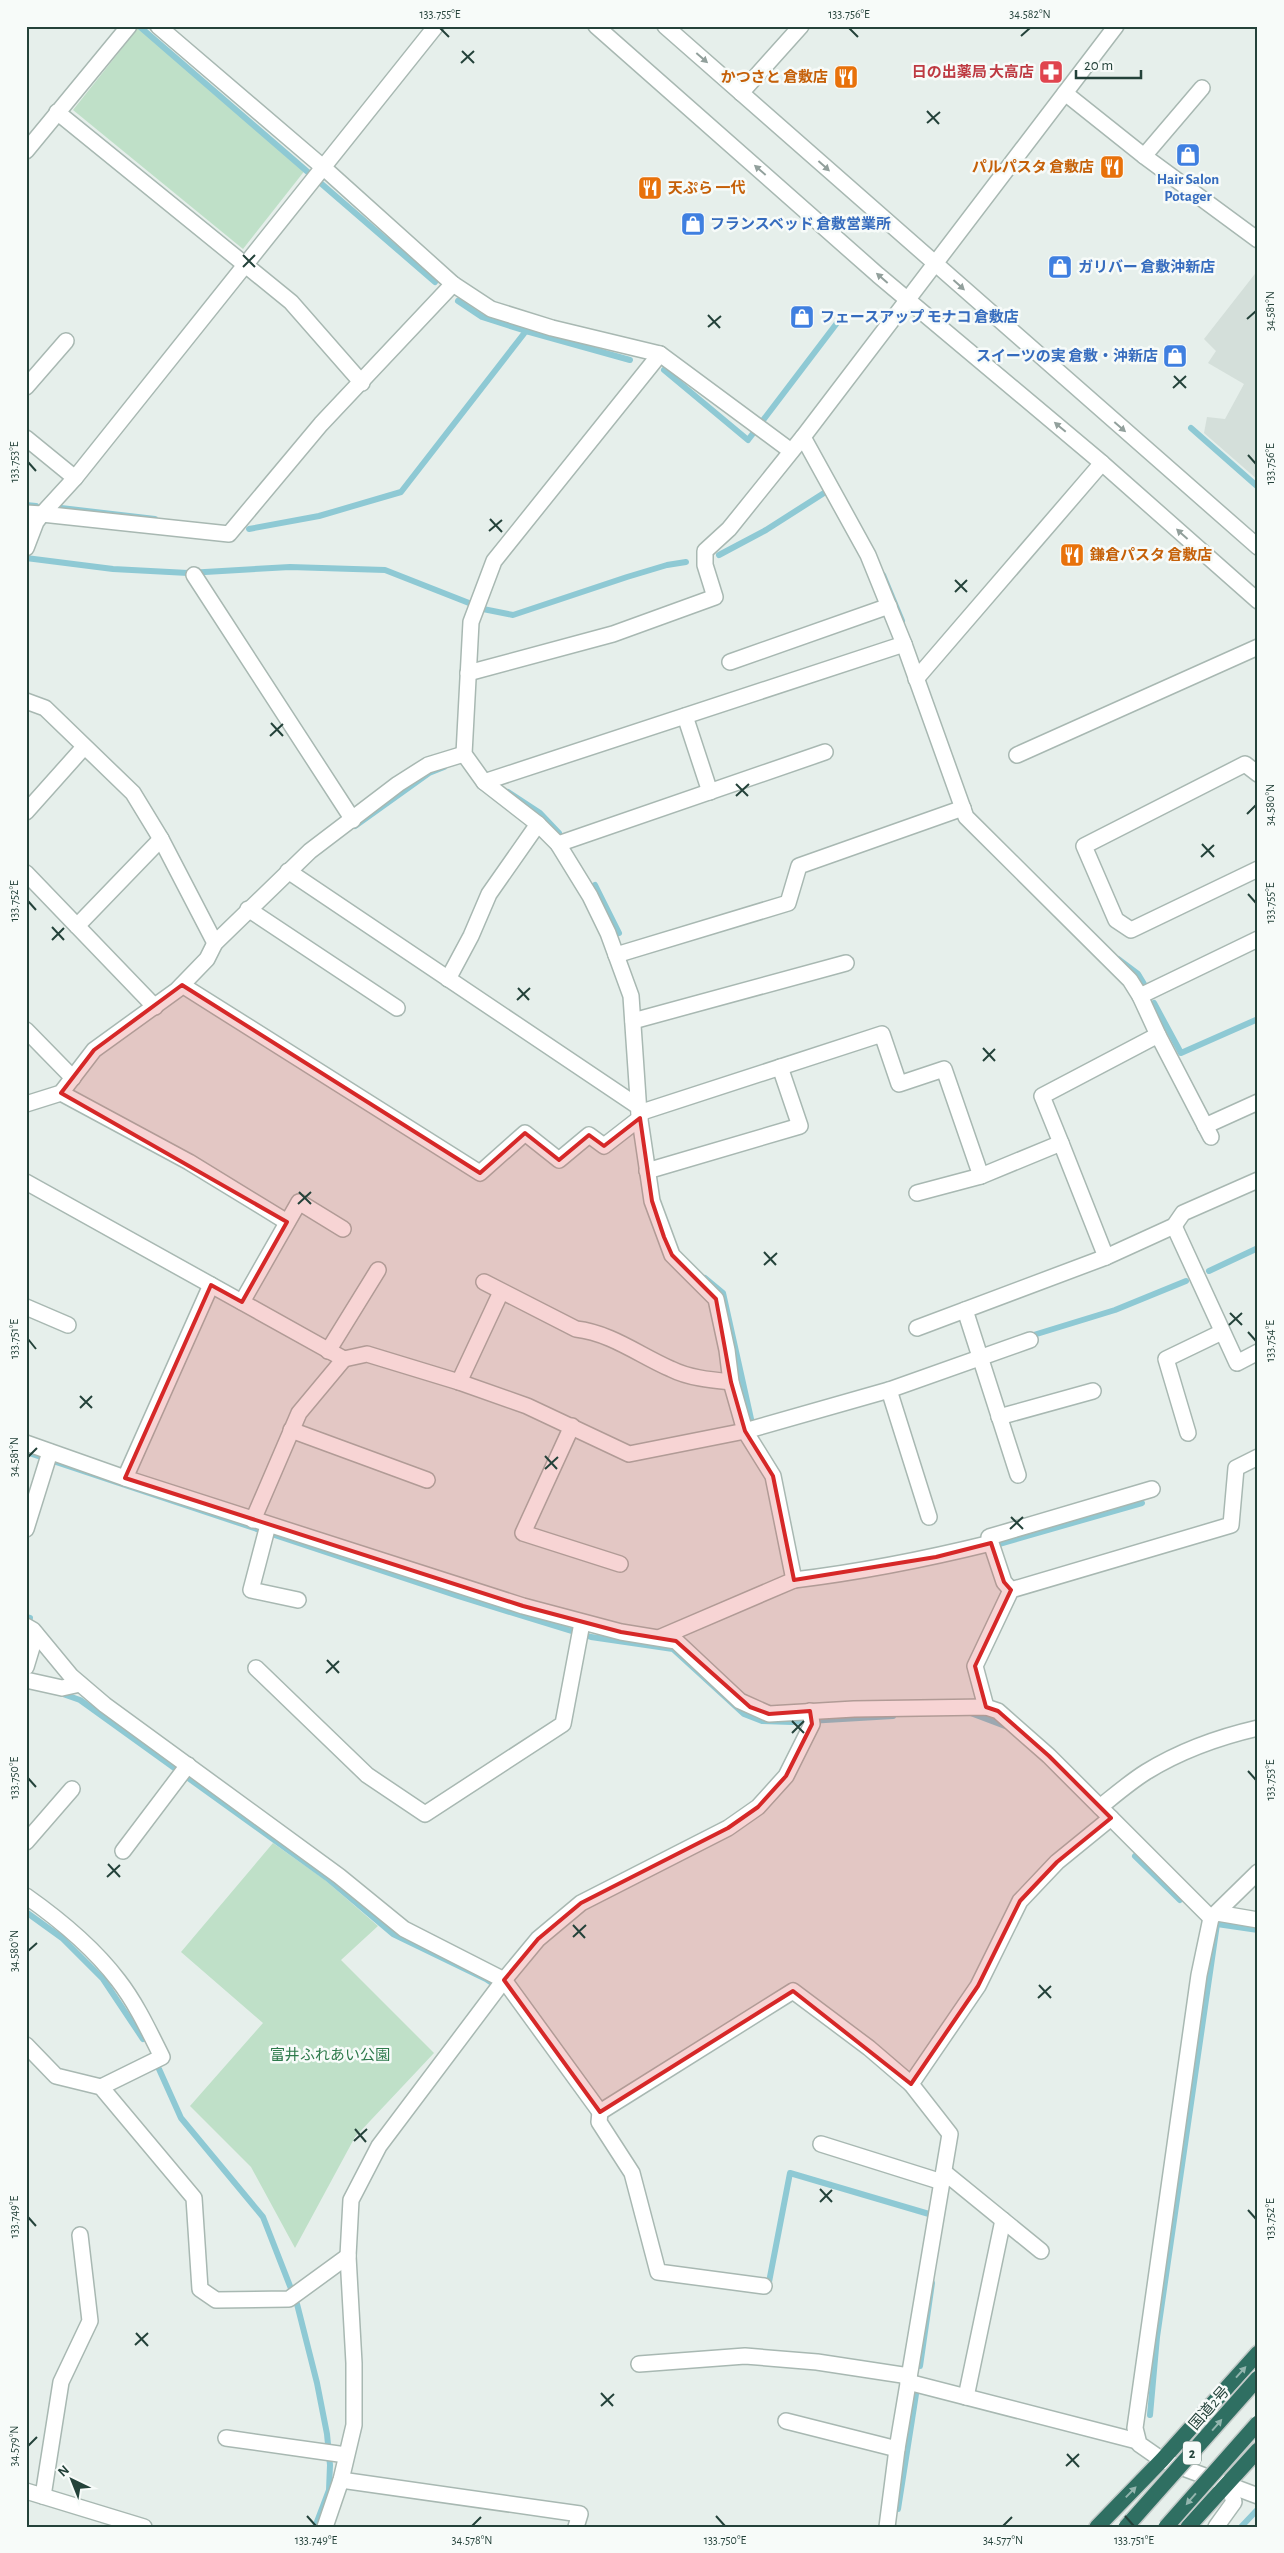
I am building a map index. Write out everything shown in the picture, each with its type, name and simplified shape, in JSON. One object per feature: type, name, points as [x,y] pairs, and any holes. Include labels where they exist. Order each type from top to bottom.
[{"type":"highway","points":[[1097,2527],[1162,2460],[1258,2353]]},
{"type":"highway","name":"国道2号","points":[[1126,2527],[1258,2378]]},
{"type":"highway","name":"2","points":[[1166,2527],[1258,2423]]},
{"type":"highway","points":[[1188,2527],[1258,2450]]},
{"type":"street","points":[[26,150],[129,26]]},
{"type":"street","points":[[158,26],[319,174],[453,284],[491,309],[552,328],[660,354],[791,452]]},
{"type":"street","points":[[26,548],[36,522],[42,514],[75,478],[436,26]]},
{"type":"street","points":[[596,26],[908,300],[1102,463],[1258,602]]},
{"type":"street","points":[[665,26],[1258,547]]},
{"type":"street","points":[[741,93],[801,26]]},
{"type":"street","points":[[468,673],[613,634],[715,597],[705,564],[705,551],[729,529],[803,437],[1116,26]]},
{"type":"street","points":[[1144,156],[1202,88]]},
{"type":"street","points":[[1066,93],[1144,156],[1258,240]]},
{"type":"street","points":[[57,112],[247,264],[291,302],[362,383]]},
{"type":"street","points":[[26,513],[228,534],[322,424],[453,284]]},
{"type":"street","points":[[26,387],[66,341]]},
{"type":"street","points":[[660,354],[494,561],[471,622],[464,754],[484,782],[538,824],[558,844],[590,896],[616,955],[631,996],[639,1113],[652,1201],[672,1255],[716,1299],[727,1350],[731,1382],[745,1431],[773,1476],[794,1580]]},
{"type":"street","points":[[803,437],[868,555],[904,644],[966,818],[1130,980],[1140,996],[1208,1132],[1258,1102]]},
{"type":"street","points":[[26,438],[75,478]]},
{"type":"street","points":[[916,679],[1102,463]]},
{"type":"street","points":[[194,575],[353,820]]},
{"type":"street","points":[[730,662],[889,606]]},
{"type":"street","points":[[484,782],[904,644]]},
{"type":"street","points":[[1017,755],[1258,647]]},
{"type":"street","points":[[26,701],[45,708],[133,793],[161,839],[215,943]]},
{"type":"street","points":[[686,716],[710,792]]},
{"type":"street","points":[[26,812],[84,747]]},
{"type":"street","points":[[558,844],[826,752]]},
{"type":"street","points":[[26,1104],[61,1093],[94,1050],[182,985],[207,958],[215,943],[310,851],[398,784],[428,765],[464,754]]},
{"type":"street","points":[[1258,774],[1245,764],[1084,846],[1116,920],[1131,930],[1258,869]]},
{"type":"street","points":[[616,955],[788,903],[799,866],[962,808]]},
{"type":"street","points":[[448,979],[471,936],[489,894],[538,824]]},
{"type":"street","points":[[77,926],[161,839]]},
{"type":"street","points":[[288,871],[448,979],[639,1113]]},
{"type":"street","points":[[26,873],[155,1006]]},
{"type":"street","points":[[248,909],[397,1008]]},
{"type":"street","points":[[1140,996],[1258,939]]},
{"type":"street","points":[[633,1021],[846,963]]},
{"type":"street","points":[[182,985],[480,1173],[525,1133],[559,1160],[589,1135],[604,1146],[639,1113],[882,1034],[900,1084],[944,1069],[981,1176]]},
{"type":"street","points":[[26,1030],[73,1078]]},
{"type":"street","points":[[1106,1257],[1042,1096],[1158,1035]]},
{"type":"street","points":[[647,1171],[800,1126],[780,1067]]},
{"type":"street","points":[[61,1093],[189,1162],[288,1222]]},
{"type":"street","points":[[917,1193],[981,1176],[1061,1143]]},
{"type":"street","points":[[918,1328],[1106,1257],[1174,1226],[1183,1212],[1258,1180]]},
{"type":"street","points":[[26,1182],[344,1359]]},
{"type":"street","points":[[242,1302],[298,1202],[343,1229]]},
{"type":"street","points":[[1174,1226],[1237,1363],[1258,1352]]},
{"type":"street","points":[[328,1350],[378,1270]]},
{"type":"street","points":[[484,1282],[576,1329],[589,1330],[623,1344],[672,1370],[705,1379],[731,1382]]},
{"type":"street","points":[[125,1478],[211,1285]]},
{"type":"street","points":[[459,1382],[501,1292]]},
{"type":"street","points":[[26,1307],[68,1325]]},
{"type":"street","points":[[965,1310],[1018,1475]]},
{"type":"street","points":[[1188,1433],[1166,1359],[1222,1332]]},
{"type":"street","points":[[298,1600],[251,1590],[262,1547],[263,1524],[291,1430],[299,1413],[344,1359],[367,1354],[459,1382],[528,1406],[629,1454],[745,1431],[889,1390],[980,1356],[1030,1340]]},
{"type":"street","points":[[889,1390],[929,1517]]},
{"type":"street","points":[[999,1417],[1093,1391]]},
{"type":"street","points":[[572,1426],[523,1533],[620,1564]]},
{"type":"street","points":[[291,1430],[427,1480]]},
{"type":"street","points":[[26,1443],[48,1457],[125,1478],[522,1606],[581,1629],[661,1637],[676,1641],[735,1697],[750,1707],[769,1714],[811,1717],[986,1707],[998,1711],[1049,1756],[1214,1916],[1258,1920]]},
{"type":"street","points":[[26,1529],[48,1457]]},
{"type":"street","points":[[986,1707],[975,1666],[1011,1590],[1232,1525],[1236,1468],[1258,1457]]},
{"type":"street","points":[[1011,1590],[1004,1582],[989,1537],[1152,1489]]},
{"type":"street","points":[[661,1637],[794,1580],[936,1557],[992,1545]]},
{"type":"street","points":[[256,1668],[367,1775],[424,1814],[563,1724],[581,1629]]},
{"type":"street","points":[[26,1667],[32,1630]]},
{"type":"street","points":[[32,1630],[80,1684],[183,1771],[339,1876],[404,1929],[500,1986],[600,2112],[599,2122],[632,2173],[658,2272],[764,2286]]},
{"type":"street","points":[[26,1680],[62,1688],[80,1684]]},
{"type":"street","points":[[325,2527],[341,2480],[345,2455],[354,2425],[354,2364],[348,2256],[351,2200],[379,2146],[500,1986],[538,1940],[581,1902],[728,1828],[758,1807],[786,1776],[811,1717]]},
{"type":"street","points":[[911,2084],[978,1986],[1020,1901],[1105,1812],[1146,1772],[1189,1750],[1234,1734],[1258,1728]]},
{"type":"street","points":[[123,1851],[183,1771]]},
{"type":"street","points":[[26,1842],[72,1789]]},
{"type":"street","points":[[1137,2441],[1135,2428],[1194,2014],[1214,1916],[1258,1872]]},
{"type":"street","points":[[26,1896],[54,1916],[88,1946],[112,1973],[142,2018],[162,2057],[101,2087]]},
{"type":"street","points":[[600,2112],[793,1991],[869,2048],[911,2084],[950,2134],[908,2379],[897,2449],[888,2527]]},
{"type":"street","points":[[26,2045],[56,2076],[101,2087],[194,2198],[200,2289],[216,2300],[293,2296],[348,2256]]},
{"type":"street","points":[[821,2144],[943,2177],[1003,2220],[1041,2251]]},
{"type":"street","points":[[966,2397],[1003,2220]]},
{"type":"street","points":[[43,2496],[61,2382],[90,2321],[80,2235]]},
{"type":"street","points":[[639,2364],[745,2356],[817,2362],[908,2379],[966,2397],[1137,2441],[1162,2460],[1228,2483],[1258,2496]]},
{"type":"street","points":[[786,2421],[897,2449]]},
{"type":"street","points":[[226,2438],[345,2455]]},
{"type":"street","points":[[341,2480],[580,2514],[576,2527]]},
{"type":"street","points":[[1216,2527],[1234,2502],[1228,2483]]},
{"type":"street","points":[[26,2492],[144,2527]]},
{"type":"highlighted area","points":[[182,985],[480,1173],[525,1133],[559,1160],[589,1135],[604,1146],[640,1118],[652,1201],[664,1237],[672,1255],[716,1299],[731,1382],[745,1431],[773,1476],[794,1580],[936,1557],[991,1543],[1004,1582],[1011,1590],[975,1666],[986,1707],[998,1711],[1049,1756],[1111,1818],[1057,1862],[1020,1901],[978,1986],[911,2084],[793,1991],[600,2112],[504,1980],[538,1939],[581,1903],[728,1828],[758,1807],[786,1776],[812,1724],[810,1711],[769,1714],[750,1707],[676,1641],[621,1632],[523,1606],[125,1478],[211,1285],[242,1302],[287,1222],[61,1093],[94,1050]]},
{"type":"shaded area","points":[[1258,270],[1258,480],[1204,433],[1207,417],[1225,419],[1244,384],[1208,363],[1216,351],[1204,339]]},
{"type":"green space","points":[[139,27],[306,169],[243,249],[73,110]]},
{"type":"green space","name":"富井ふれあい公園","points":[[273,1843],[325,1880],[378,1926],[341,1960],[434,2053],[355,2137],[295,2248],[251,2167],[190,2106],[263,2023],[181,1952]]},
{"type":"waterway","points":[[139,26],[435,282]]},
{"type":"waterway","points":[[458,301],[482,317],[526,331]]},
{"type":"waterway","points":[[664,370],[748,440],[840,319]]},
{"type":"waterway","points":[[249,529],[319,516],[401,492],[526,331],[630,360]]},
{"type":"waterway","points":[[1191,428],[1258,487]]},
{"type":"waterway","points":[[719,555],[766,530],[824,493]]},
{"type":"waterway","points":[[26,505],[36,506]]},
{"type":"waterway","points":[[61,508],[155,519]]},
{"type":"waterway","points":[[26,558],[113,569],[188,573],[290,567],[385,570],[469,603]]},
{"type":"waterway","points":[[483,609],[513,615],[627,577],[667,565],[686,562]]},
{"type":"waterway","points":[[883,575],[902,621]]},
{"type":"waterway","points":[[355,826],[429,773],[444,767]]},
{"type":"waterway","points":[[508,792],[540,813],[559,833]]},
{"type":"waterway","points":[[595,885],[619,933]]},
{"type":"waterway","points":[[1118,959],[1138,974],[1144,984]]},
{"type":"waterway","points":[[1154,1003],[1181,1053],[1258,1019]]},
{"type":"waterway","points":[[1209,1271],[1258,1248]]},
{"type":"waterway","points":[[705,1278],[723,1293],[751,1419],[753,1423],[759,1422]]},
{"type":"waterway","points":[[1027,1337],[1115,1310],[1186,1281]]},
{"type":"waterway","points":[[26,1452],[458,1596],[591,1637],[673,1649],[744,1714],[762,1721],[792,1722],[893,1716]]},
{"type":"waterway","points":[[992,1546],[1142,1503]]},
{"type":"waterway","points":[[26,1617],[30,1618],[26,1638]]},
{"type":"waterway","points":[[60,1693],[80,1700],[327,1878],[393,1934],[486,1979],[498,1987]]},
{"type":"waterway","points":[[968,1712],[1005,1726]]},
{"type":"waterway","points":[[1135,1856],[1180,1900]]},
{"type":"waterway","points":[[26,1912],[62,1938],[103,1979],[143,2039]]},
{"type":"waterway","points":[[1150,2415],[1157,2337],[1217,1924],[1258,1930]]},
{"type":"waterway","points":[[159,2069],[181,2118],[263,2217],[297,2304],[317,2383],[327,2434],[330,2465],[329,2490],[315,2527]]},
{"type":"waterway","points":[[764,2281],[769,2282],[790,2173],[929,2214]]},
{"type":"waterway","points":[[920,2366],[932,2283]]},
{"type":"waterway","points":[[898,2509],[916,2394]]},
{"type":"waterway","points":[[1241,2527],[1258,2509]]},
{"type":"place","name":"日の出薬局 大高店","points":[[1051,72]]},
{"type":"place","name":"かつさと 倉敷店","points":[[846,77]]},
{"type":"place","name":"Hair Salon Potager","points":[[1188,155]]},
{"type":"place","name":"パルパスタ 倉敷店","points":[[1112,167]]},
{"type":"place","name":"天ぷら 一代","points":[[650,188]]},
{"type":"place","name":"フランスベッド 倉敷営業所","points":[[693,224]]},
{"type":"place","name":"ガリバー 倉敷沖新店","points":[[1060,267]]},
{"type":"place","name":"フェースアップ モナコ 倉敷店","points":[[802,317]]},
{"type":"place","name":"スイーツの実 倉敷・沖新店","points":[[1175,356]]},
{"type":"place","name":"鎌倉パスタ 倉敷店","points":[[1072,555]]}]
